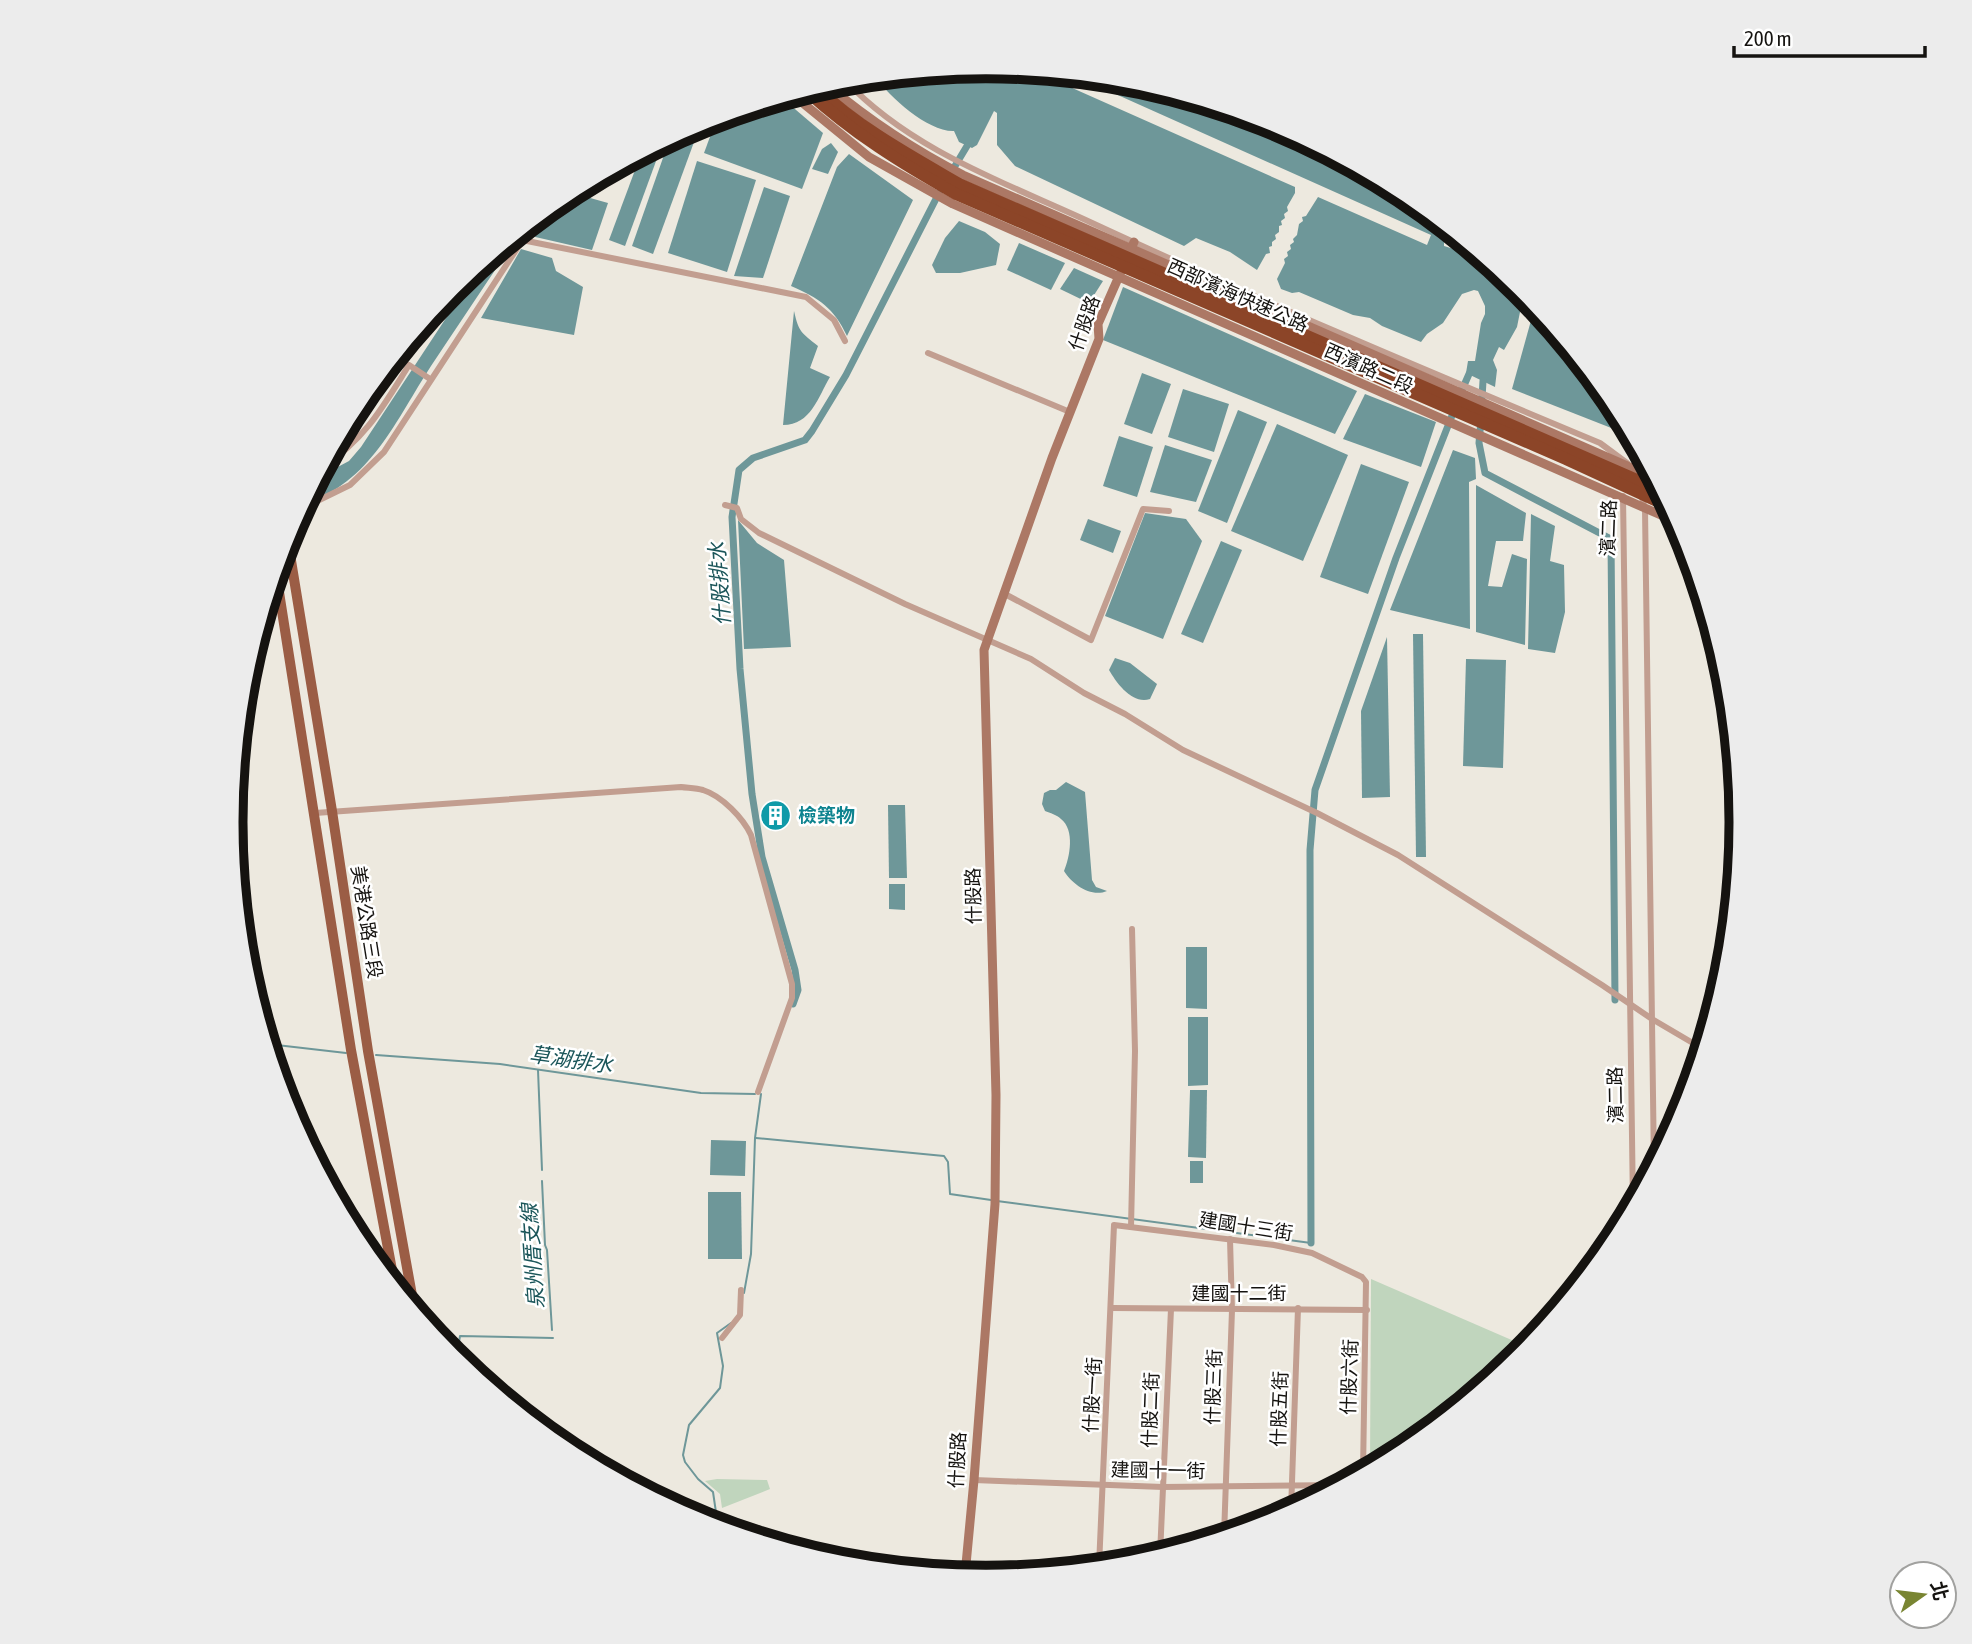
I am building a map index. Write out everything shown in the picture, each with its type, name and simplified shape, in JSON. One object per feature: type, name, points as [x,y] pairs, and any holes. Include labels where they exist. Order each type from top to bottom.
[{"type":"highway","name":"西部濱海快速公路","points":[[827,96],[884,141],[960,185],[1115,258],[1649,485]]},
{"type":"highway","name":"西部濱海快速公路","points":[[816,99],[880,150],[936,172]]},
{"type":"highway","name":"西部濱海快速公路","points":[[1452,400],[1656,500]]},
{"type":"main road","name":"美港公路三段","points":[[291,560],[369,1051],[412,1293]]},
{"type":"main road","name":"美港公路三段","points":[[279,593],[351,1049],[390,1266]]},
{"type":"street","points":[[856,91],[936,172]]},
{"type":"street","name":"西濱路二段","points":[[838,94],[936,172],[1120,278],[1452,400],[1504,407],[1642,472]]},
{"type":"street","name":"西濱路二段","points":[[802,102],[869,156],[936,172]]},
{"type":"street","name":"西濱路二段","points":[[960,185],[1132,245],[1452,400],[1494,441],[1663,517]]},
{"type":"street","points":[[524,240],[806,297],[834,320],[845,341]]},
{"type":"street","points":[[315,502],[341,490],[367,469],[391,442],[519,244]]},
{"type":"street","name":"什股路","points":[[966,1565],[995,1204],[996,1095],[984,650],[1099,339],[1098,324],[1132,245]]},
{"type":"street","points":[[928,354],[1070,412]]},
{"type":"street","points":[[339,456],[371,424],[409,365],[430,379]]},
{"type":"street","name":"濱二路","points":[[1633,1189],[1622,498],[1634,468]]},
{"type":"street","name":"濱二路","points":[[1634,468],[1645,509],[1654,1150]]},
{"type":"street","points":[[725,505],[737,508],[741,519],[759,533],[905,604],[1031,659],[1183,750],[1317,813],[1398,855],[1651,1019],[1695,1044]]},
{"type":"street","points":[[1003,593],[1091,640],[1143,509],[1169,510]]},
{"type":"street","points":[[315,813],[681,787],[712,793],[737,815],[751,835],[792,984],[792,998],[758,1092]]},
{"type":"street","points":[[1131,1227],[1135,1051],[1132,929]]},
{"type":"street","name":"建國十三街","points":[[1114,1225],[1274,1245],[1312,1253],[1363,1277],[1366,1282]]},
{"type":"street","name":"什股一街","points":[[1100,1556],[1114,1225]]},
{"type":"street","name":"什股三街","points":[[1224,1526],[1231,1310],[1230,1239]]},
{"type":"street","name":"什股六街","points":[[1363,1463],[1366,1282]]},
{"type":"street","points":[[722,1338],[740,1315],[741,1290]]},
{"type":"street","name":"建國十二街","points":[[1112,1308],[1367,1310]]},
{"type":"street","name":"什股五街","points":[[1291,1499],[1298,1308]]},
{"type":"street","name":"什股二街","points":[[1160,1544],[1171,1309]]},
{"type":"street","name":"建國十一街","points":[[974,1480],[1163,1487],[1322,1485]]},
{"type":"green space","points":[[1371,1279],[1517,1342],[1438,1412],[1370,1458]]},
{"type":"green space","points":[[767,1480],[770,1489],[722,1508],[720,1494],[705,1481]]},
{"type":"water","points":[[937,80],[1060,83],[1295,187],[1295,193],[1287,207],[1288,211],[1284,214],[1285,218],[1281,221],[1279,232],[1275,235],[1276,239],[1269,247],[1270,253],[1266,254],[1257,270],[1230,252],[1196,238],[1184,246],[1015,166],[997,145],[997,113],[994,111],[977,145],[972,148],[959,142],[954,131],[944,130],[922,120],[883,86]]},
{"type":"water","points":[[1103,88],[1178,104],[1270,135],[1358,178],[1438,232],[1476,263],[1521,306],[1517,327],[1504,350],[1499,347],[1493,360],[1497,370],[1495,387],[1466,373],[1468,361],[1475,361],[1485,314],[1485,306],[1478,291],[1462,294],[1443,323],[1427,334],[1421,342],[1382,326],[1370,318],[1353,315],[1299,292],[1292,293],[1281,289],[1277,279],[1285,263],[1284,259],[1288,256],[1287,252],[1291,249],[1290,245],[1297,235],[1299,224],[1303,221],[1302,217],[1306,216],[1318,197],[1427,245],[1431,235]]},
{"type":"water","points":[[790,105],[823,133],[802,189],[704,153],[712,131]]},
{"type":"water","points":[[696,138],[653,254],[632,246],[665,151]]},
{"type":"water","points":[[831,143],[838,152],[828,174],[812,169],[822,149]]},
{"type":"water","points":[[658,154],[625,246],[609,240],[637,166]]},
{"type":"water","points":[[849,154],[913,200],[847,336],[837,318],[825,305],[791,286],[837,167]]},
{"type":"water","points":[[697,161],[756,180],[727,272],[668,253]]},
{"type":"water","points":[[764,187],[790,196],[763,278],[734,276]]},
{"type":"water","points":[[585,196],[608,203],[592,250],[531,236]]},
{"type":"water","points":[[959,221],[985,232],[1000,244],[996,265],[960,273],[936,273],[932,265],[945,238]]},
{"type":"water","points":[[1019,243],[1065,263],[1051,290],[1007,270]]},
{"type":"water","points":[[521,249],[552,258],[556,271],[583,287],[574,335],[481,318]]},
{"type":"water","points":[[505,255],[380,447],[347,481],[317,498],[331,471],[349,461],[461,295]]},
{"type":"water","points":[[1074,268],[1103,281],[1089,303],[1060,289]]},
{"type":"water","points":[[1123,287],[1357,391],[1335,434],[1103,340]]},
{"type":"water","points":[[794,311],[802,332],[818,346],[810,368],[830,377],[807,415],[793,424],[783,425]]},
{"type":"water","points":[[1532,318],[1576,370],[1618,430],[1512,389]]},
{"type":"water","points":[[1142,373],[1171,384],[1152,434],[1124,424]]},
{"type":"water","points":[[1183,389],[1229,404],[1214,452],[1168,437]]},
{"type":"water","points":[[1365,394],[1436,422],[1421,467],[1343,439]]},
{"type":"water","points":[[1238,410],[1267,422],[1227,523],[1198,511]]},
{"type":"water","points":[[1277,424],[1348,455],[1303,561],[1231,531]]},
{"type":"water","points":[[1119,436],[1153,447],[1137,497],[1103,486]]},
{"type":"water","points":[[1165,445],[1212,460],[1196,502],[1150,492]]},
{"type":"water","points":[[1453,450],[1475,458],[1476,479],[1469,482],[1470,629],[1390,610]]},
{"type":"water","points":[[1361,464],[1409,482],[1368,594],[1320,577]]},
{"type":"water","points":[[1476,485],[1526,513],[1523,541],[1496,541],[1488,586],[1502,587],[1512,554],[1527,559],[1525,645],[1476,632]]},
{"type":"water","points":[[1145,513],[1186,519],[1202,541],[1163,639],[1105,616]]},
{"type":"water","points":[[1531,514],[1555,526],[1550,561],[1564,565],[1565,612],[1555,653],[1528,649]]},
{"type":"water","points":[[1088,519],[1121,531],[1113,553],[1080,540]]},
{"type":"water","points":[[738,520],[757,543],[784,560],[791,647],[744,649]]},
{"type":"water","points":[[1221,541],[1242,550],[1203,643],[1181,634]]},
{"type":"water","points":[[1413,634],[1423,634],[1426,857],[1416,857]]},
{"type":"water","points":[[1387,637],[1390,797],[1362,798],[1361,711]]},
{"type":"water","points":[[1115,658],[1130,663],[1157,684],[1150,699],[1138,699],[1121,687],[1109,670]]},
{"type":"water","points":[[1466,659],[1506,660],[1503,768],[1463,766]]},
{"type":"water","points":[[1066,782],[1085,792],[1092,880],[1096,887],[1107,891],[1088,891],[1072,881],[1064,871],[1069,851],[1068,830],[1059,818],[1045,811],[1042,804],[1044,793],[1056,790]]},
{"type":"water","points":[[888,805],[905,805],[907,878],[889,878]]},
{"type":"water","points":[[889,884],[905,884],[905,910],[889,909]]},
{"type":"water","points":[[1186,947],[1207,947],[1207,1009],[1186,1008]]},
{"type":"water","points":[[1188,1017],[1208,1017],[1208,1085],[1188,1086]]},
{"type":"water","points":[[1190,1090],[1207,1090],[1206,1158],[1188,1157]]},
{"type":"water","points":[[711,1140],[746,1141],[745,1176],[710,1175]]},
{"type":"water","points":[[1190,1161],[1203,1161],[1203,1183],[1190,1183]]},
{"type":"water","points":[[708,1192],[741,1192],[742,1259],[708,1259]]},
{"type":"pier","points":[[1444,237],[1462,251],[1444,246]]},
{"type":"waterway","name":"什股排水","points":[[955,166],[967,146]]},
{"type":"waterway","name":"什股排水","points":[[793,1004],[798,990],[795,970],[762,857],[752,794],[740,669],[732,517],[739,470],[753,458],[805,440],[812,431],[846,375],[940,191]]},
{"type":"waterway","points":[[1462,390],[1469,374]]},
{"type":"waterway","points":[[1482,398],[1483,381]]},
{"type":"waterway","points":[[1311,1243],[1310,850],[1315,790],[1396,558],[1455,408]]},
{"type":"waterway","points":[[1481,420],[1479,443],[1485,473],[1611,539],[1615,1000]]},
{"type":"waterway","name":"草湖排水","points":[[277,1045],[346,1053]]},
{"type":"waterway","name":"草湖排水","points":[[376,1055],[500,1064],[701,1093],[755,1094]]},
{"type":"waterway","name":"泉州厝支線","points":[[538,1070],[542,1170]]},
{"type":"waterway","points":[[744,1293],[751,1254],[755,1138],[761,1094]]},
{"type":"waterway","points":[[756,1138],[944,1156],[948,1162],[950,1194],[991,1200]]},
{"type":"waterway","name":"泉州厝支線","points":[[542,1181],[552,1330]]},
{"type":"waterway","points":[[997,1201],[1311,1243]]},
{"type":"waterway","points":[[716,1514],[713,1492],[698,1479],[683,1455],[689,1425],[720,1388],[723,1366],[717,1333],[731,1323]]},
{"type":"waterway","name":"泉州厝支線","points":[[458,1346],[460,1336],[553,1338]]},
{"type":"place","name":"檢築物","points":[[775,815]]}]
